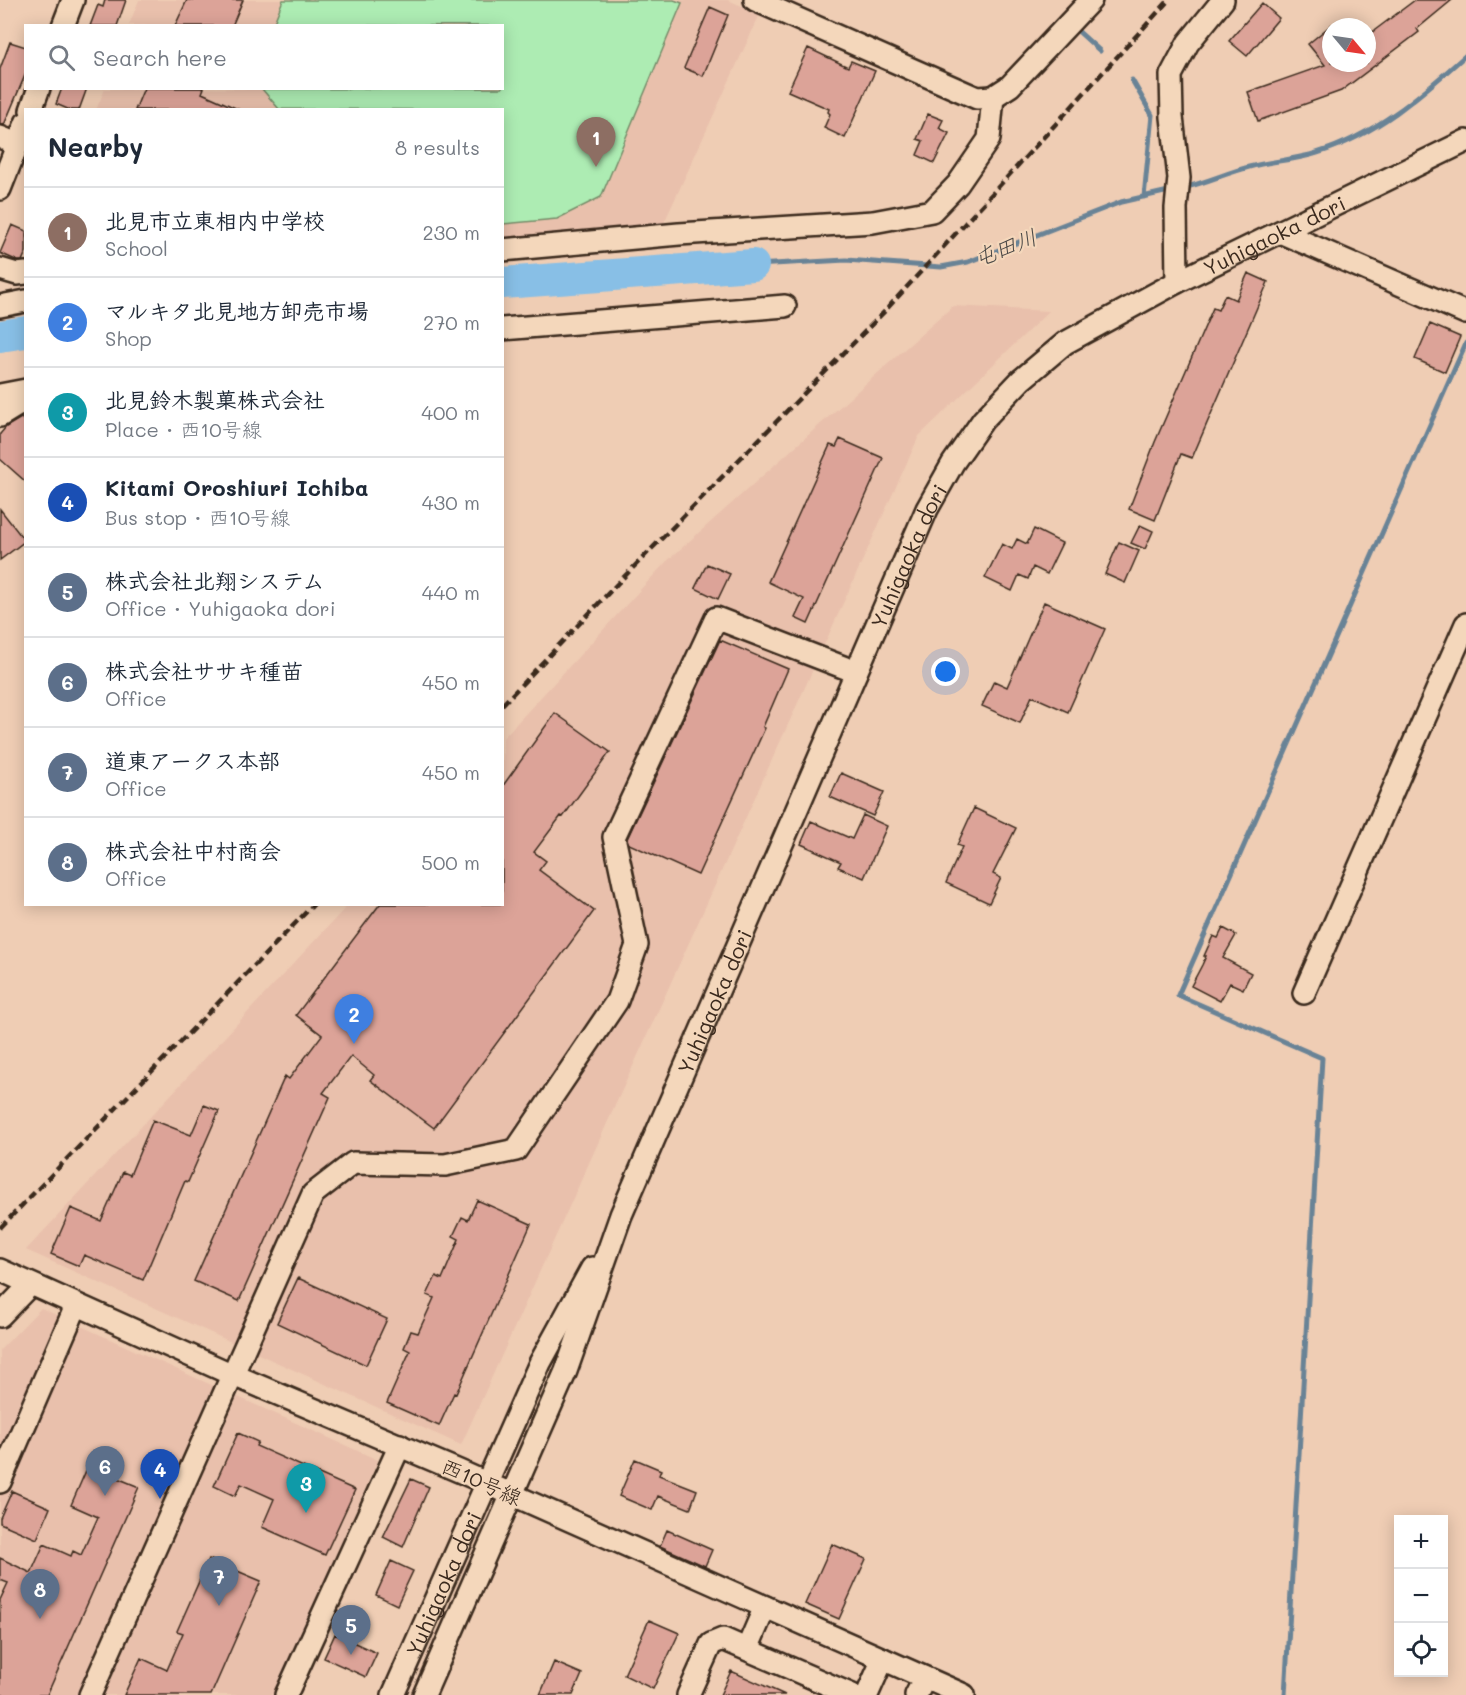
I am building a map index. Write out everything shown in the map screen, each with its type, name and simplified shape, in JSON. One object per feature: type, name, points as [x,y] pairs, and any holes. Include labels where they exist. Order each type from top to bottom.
[{"type":"street","points":[[64,24],[73,0]]},
{"type":"street","points":[[755,0],[977,98],[993,97],[1010,86],[1091,0]]},
{"type":"street","points":[[1177,282],[1176,208],[1179,178],[1172,117],[1171,75],[1188,43],[1223,0]]},
{"type":"street","points":[[32,108],[38,90]]},
{"type":"street","points":[[504,250],[680,234],[873,222],[932,211],[958,184],[988,139],[993,97]]},
{"type":"street","points":[[0,189],[9,140],[24,125]]},
{"type":"street","name":"Yuhigaoka dori","points":[[424,1695],[566,1371],[621,1215],[927,509],[953,463],[983,420],[1021,380],[1065,343],[1177,282],[1466,141]]},
{"type":"street","points":[[1280,232],[1466,313]]},
{"type":"street","points":[[0,270],[24,273]]},
{"type":"street","points":[[0,306],[24,301]]},
{"type":"street","points":[[504,328],[785,306]]},
{"type":"street","points":[[0,395],[24,390]]},
{"type":"street","points":[[0,416],[24,401]]},
{"type":"street","points":[[90,1695],[313,1194],[353,1163],[445,1165],[516,1150],[617,1001],[637,945],[614,837],[716,618],[856,672]]},
{"type":"street","points":[[1304,993],[1466,624]]},
{"type":"street","name":"Yuhigaoka dori","points":[[393,1695],[540,1363],[621,1215]]},
{"type":"street","name":"西10号線","points":[[0,1270],[76,1306],[400,1445],[883,1659],[921,1686],[964,1695]]},
{"type":"street","points":[[0,1316],[30,1284]]},
{"type":"street","points":[[0,1482],[76,1306]]},
{"type":"street","points":[[286,1695],[400,1445]]},
{"type":"street","points":[[747,1649],[765,1607]]},
{"type":"street","points":[[688,1695],[711,1644],[723,1638],[852,1695]]},
{"type":"street","points":[[867,1695],[883,1659]]},
{"type":"shaded area","points":[[139,0],[728,0],[760,14],[663,225],[504,238],[504,108],[97,108],[105,90],[504,90],[504,24],[129,24]]},
{"type":"shaded area","points":[[953,306],[1049,311],[919,436],[461,1445],[26,1250],[347,906],[504,906],[504,737],[666,562]]},
{"type":"shaded area","points":[[41,1308],[378,1460],[274,1695],[0,1695],[0,1350]]},
{"type":"green space","points":[[283,0],[674,0],[682,3],[601,197],[557,219],[504,224],[504,108],[278,108],[263,90],[504,90],[504,24],[273,24]]},
{"type":"building","points":[[105,0],[126,0],[118,24],[91,24],[98,5],[103,7]]},
{"type":"building","points":[[187,0],[243,0],[233,24],[176,24]]},
{"type":"building","points":[[1415,0],[1452,0],[1417,29],[1419,32],[1376,65],[1376,29]]},
{"type":"building","points":[[1262,3],[1279,18],[1247,56],[1229,41]]},
{"type":"building","points":[[710,7],[728,15],[703,76],[684,68]]},
{"type":"building","points":[[1322,32],[1322,61],[1308,44]]},
{"type":"building","points":[[10,42],[24,46],[24,78],[4,125],[0,124],[0,69]]},
{"type":"building","points":[[808,48],[848,67],[851,61],[875,71],[845,138],[824,128],[830,114],[829,109],[788,91]]},
{"type":"building","points":[[1322,66],[1322,72],[1366,72],[1341,91],[1258,121],[1248,92]]},
{"type":"building","points":[[61,90],[86,90],[80,108],[65,108],[56,104]]},
{"type":"building","points":[[143,90],[203,90],[202,93],[236,108],[136,108]]},
{"type":"building","points":[[928,114],[943,120],[939,128],[949,133],[934,163],[917,155],[923,141],[917,139]]},
{"type":"building","points":[[12,225],[24,230],[22,261],[0,253]]},
{"type":"building","points":[[1248,273],[1268,282],[1192,458],[1181,454],[1155,520],[1129,509],[1155,442],[1213,308],[1218,310],[1225,295],[1236,300]]},
{"type":"building","points":[[1430,324],[1460,337],[1445,372],[1415,359]]},
{"type":"building","points":[[21,418],[24,420],[24,480],[0,459],[0,434],[6,427]]},
{"type":"building","points":[[840,439],[883,458],[808,624],[795,618],[804,599],[768,582],[830,445],[836,447]]},
{"type":"building","points":[[0,509],[24,542],[0,560]]},
{"type":"building","points":[[1140,525],[1153,531],[1145,549],[1131,543]]},
{"type":"building","points":[[1034,529],[1062,543],[1047,574],[1033,567],[1028,579],[1019,575],[1012,591],[985,578],[1002,544],[1012,549],[1017,539],[1027,544]]},
{"type":"building","points":[[1119,542],[1139,551],[1125,583],[1105,574]]},
{"type":"building","points":[[707,564],[730,574],[718,599],[695,588]]},
{"type":"building","points":[[1044,602],[1105,629],[1068,712],[1032,696],[1020,723],[982,706],[994,681],[1007,687]]},
{"type":"building","points":[[720,640],[788,669],[763,727],[765,728],[698,875],[629,844],[627,839]]},
{"type":"building","points":[[555,713],[610,752],[563,817],[561,816],[534,852],[546,861],[539,870],[594,911],[434,1128],[370,1080],[374,1075],[351,1056],[323,1093],[330,1097],[239,1301],[194,1281],[285,1076],[289,1079],[322,1035],[296,1015],[378,906],[504,906],[504,784]]},
{"type":"building","points":[[841,773],[884,792],[873,816],[830,797]]},
{"type":"building","points":[[974,808],[1016,828],[993,874],[1001,878],[989,903],[946,883],[962,847],[957,845]]},
{"type":"building","points":[[863,815],[887,826],[864,878],[838,867],[841,862],[801,844],[811,821],[852,839]]},
{"type":"building","points":[[1223,928],[1236,935],[1223,958],[1251,973],[1243,989],[1230,983],[1220,1001],[1191,986],[1213,936],[1218,938]]},
{"type":"building","points":[[204,1105],[219,1111],[188,1182],[185,1181],[143,1280],[84,1255],[79,1266],[51,1254],[71,1208],[101,1221],[123,1172],[130,1175],[153,1120],[191,1135]]},
{"type":"building","points":[[477,1200],[531,1224],[456,1394],[454,1393],[439,1426],[387,1403],[410,1351],[404,1348],[411,1331],[418,1333],[434,1298],[427,1295],[436,1276],[442,1279],[459,1239],[453,1236],[462,1217],[468,1220]]},
{"type":"building","points":[[298,1278],[387,1319],[366,1365],[277,1323]]},
{"type":"building","points":[[238,1433],[258,1442],[256,1446],[355,1490],[325,1555],[262,1527],[274,1499],[241,1484],[235,1496],[214,1486]]},
{"type":"building","points":[[635,1459],[661,1470],[659,1475],[697,1490],[690,1509],[658,1496],[652,1510],[619,1496]]},
{"type":"building","points":[[88,1466],[139,1487],[47,1695],[0,1695],[0,1600],[8,1583],[0,1580],[0,1558],[31,1573],[44,1544],[71,1556],[73,1551],[81,1555],[98,1517],[71,1505]]},
{"type":"building","points":[[411,1479],[429,1487],[403,1547],[383,1537]]},
{"type":"building","points":[[12,1491],[50,1508],[37,1539],[0,1523]]},
{"type":"building","points":[[667,1530],[712,1550],[705,1566],[660,1546]]},
{"type":"building","points":[[832,1544],[866,1559],[839,1619],[805,1604]]},
{"type":"building","points":[[209,1559],[261,1581],[211,1695],[124,1695],[141,1658],[167,1670],[183,1633],[177,1631]]},
{"type":"building","points":[[391,1561],[413,1571],[397,1605],[376,1595]]},
{"type":"building","points":[[649,1620],[679,1633],[653,1689],[624,1675]]},
{"type":"building","points":[[335,1634],[377,1653],[366,1677],[324,1658]]},
{"type":"building","points":[[554,1662],[582,1674],[573,1695],[540,1695]]},
{"type":"building","points":[[731,1671],[785,1695],[720,1695]]},
{"type":"waterway","points":[[1078,31],[1100,51]]},
{"type":"waterway","name":"屯田川","points":[[1183,188],[1249,167],[1317,153],[1359,136],[1396,113],[1466,55]]},
{"type":"waterway","points":[[1132,80],[1152,115],[1144,197]]},
{"type":"waterway","name":"屯田川","points":[[753,265],[846,260],[941,267],[968,262],[1121,202],[1173,190]]},
{"type":"waterway","name":"屯田川","points":[[504,283],[753,265]]},
{"type":"waterway","name":"屯田川","points":[[0,336],[24,332]]},
{"type":"waterway","points":[[1285,1695],[1322,1058],[1178,995],[1466,343]]},
{"type":"railway","points":[[504,703],[618,583],[884,312],[1169,0]]},
{"type":"railway","points":[[0,1228],[312,906]]},
{"type":"place","name":"北見市立東相内中学校","points":[[596,167]]},
{"type":"place","name":"マルキタ北見地方卸売市場","points":[[354,1044]]},
{"type":"place","name":"株式会社ササキ種苗","points":[[105,1496]]},
{"type":"place","name":"Kitami Oroshiuri Ichiba","points":[[160,1499]]},
{"type":"place","name":"北見鈴木製菓株式会社","points":[[306,1513]]},
{"type":"place","name":"道東アークス本部","points":[[219,1606]]},
{"type":"place","name":"株式会社中村商会","points":[[40,1619]]},
{"type":"place","name":"株式会社北翔システム","points":[[351,1655]]}]
